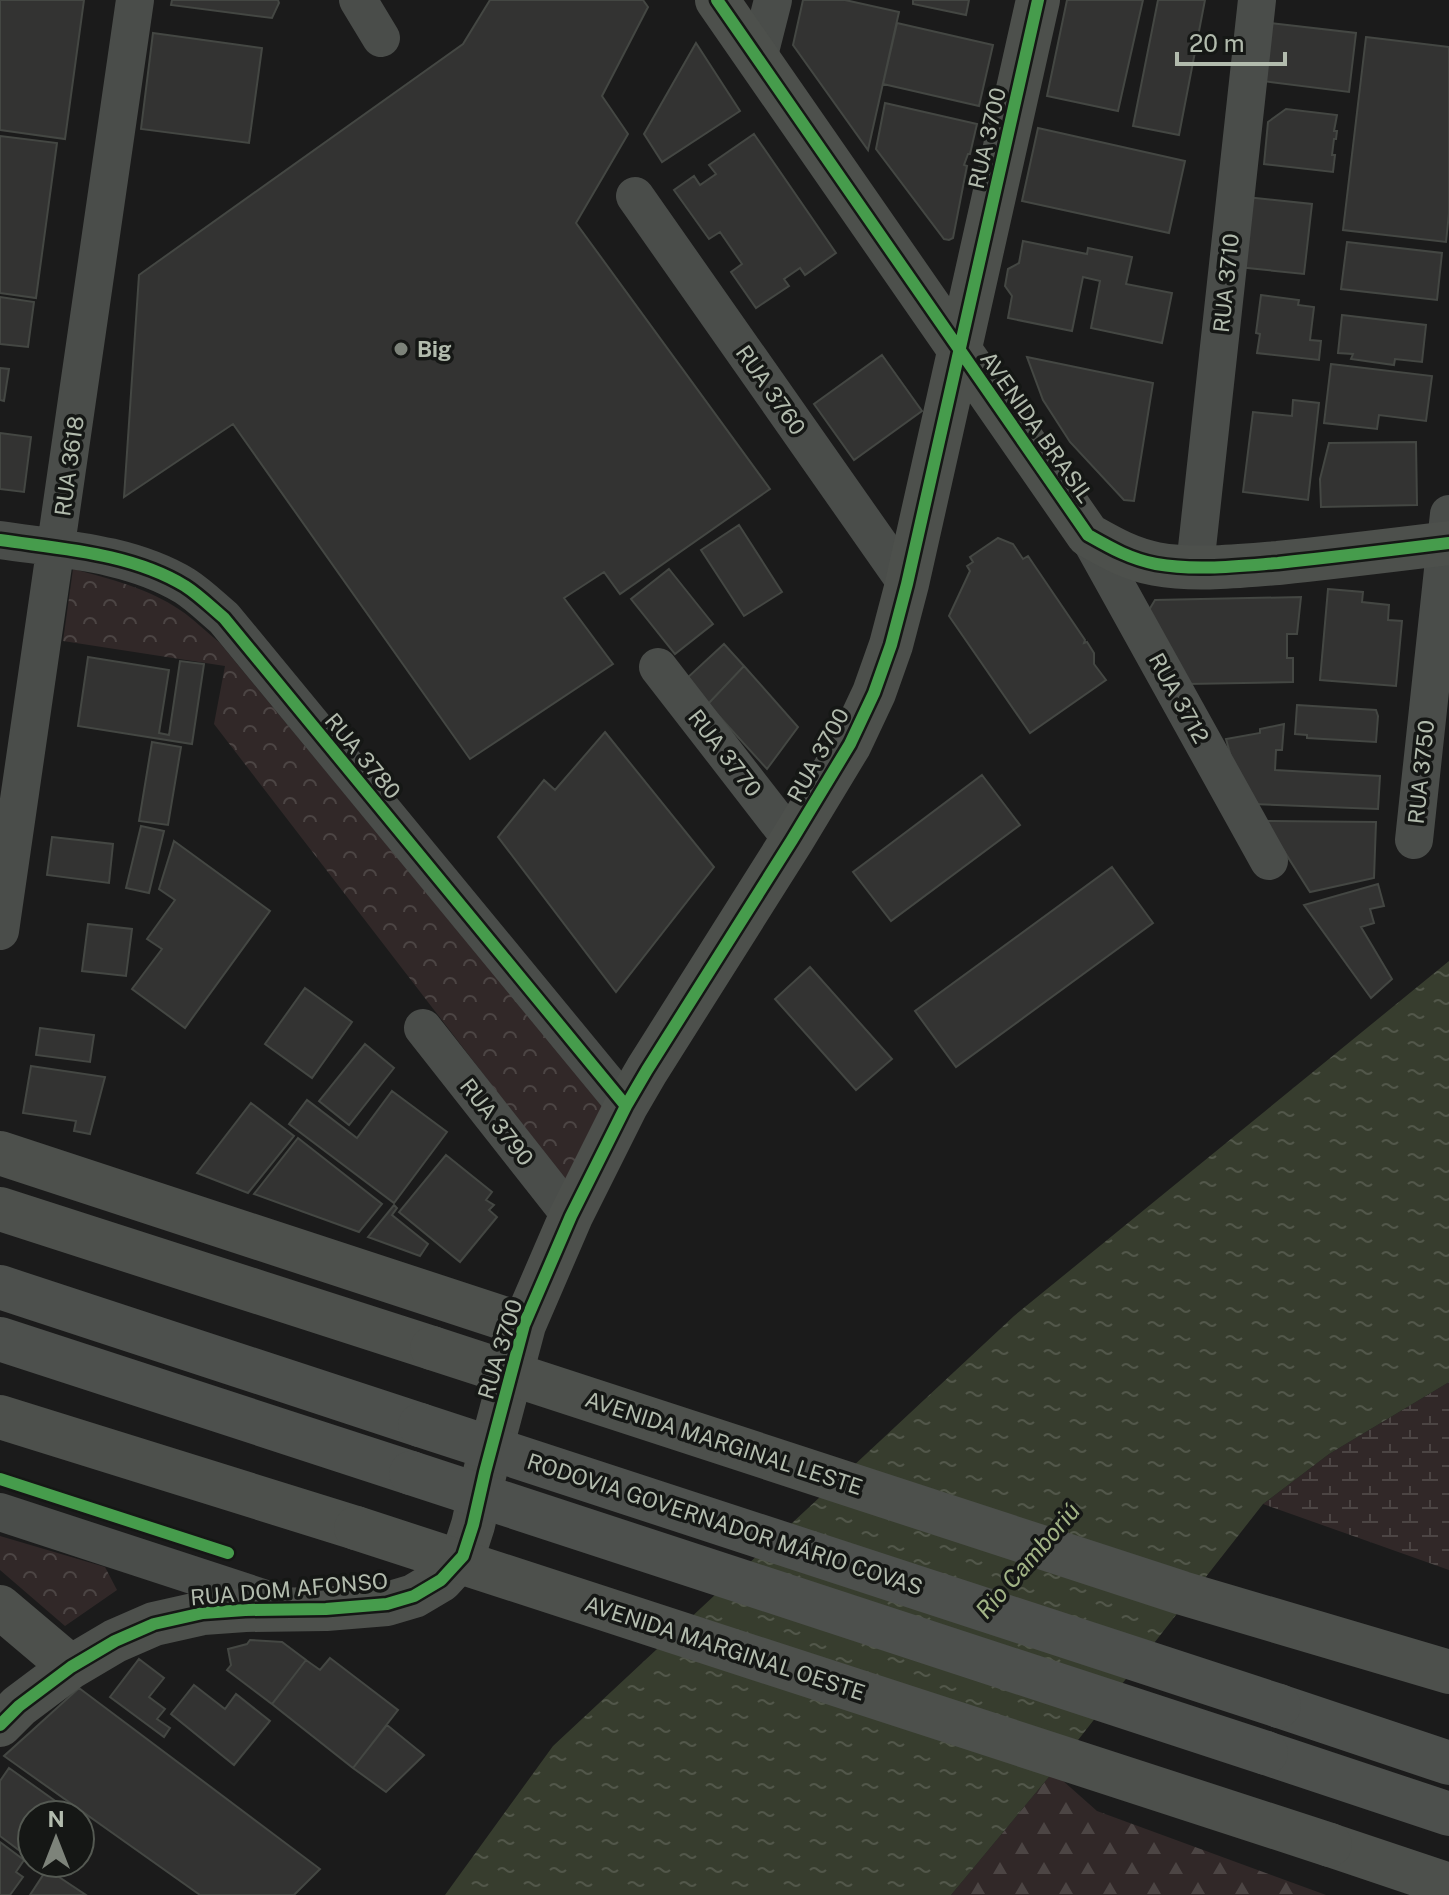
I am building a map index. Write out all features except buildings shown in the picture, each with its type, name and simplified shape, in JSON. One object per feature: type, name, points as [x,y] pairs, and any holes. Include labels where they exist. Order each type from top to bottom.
[{"type":"highway","name":"RODOVIA GOVERNADOR MÁRIO COVAS","points":[[0,1287],[1449,1763]]},
{"type":"highway","points":[[0,1339],[1449,1814]]},
{"type":"main road","name":"AVENIDA BRASIL","points":[[717,0],[1088,535],[1121,554],[1157,564],[1245,566],[1448,533]]},
{"type":"main road","name":"RUA 3700","points":[[485,1472],[524,1325],[571,1216],[626,1106],[850,744],[874,693],[907,584],[1038,0]]},
{"type":"main road","points":[[0,1153],[524,1325]]},
{"type":"main road","name":"AVENIDA MARGINAL LESTE","points":[[0,1209],[1182,1593],[1449,1672]]},
{"type":"main road","name":"AVENIDA MARGINAL OESTE","points":[[0,1417],[356,1528],[1449,1885]]},
{"type":"main road","name":"RUA DOM AFONSO","points":[[0,1725],[19,1706],[71,1667],[115,1641],[154,1624],[203,1613],[326,1609],[387,1604],[414,1596],[441,1580],[463,1556],[485,1472]]},
{"type":"main road","points":[[0,1607],[71,1667]]},
{"type":"street","name":"RUA 3618","points":[[0,931],[135,0]]},
{"type":"street","points":[[358,0],[381,38]]},
{"type":"street","points":[[758,59],[773,0]]},
{"type":"street","name":"RUA 3710","points":[[1195,566],[1257,0]]},
{"type":"street","name":"RUA 3760","points":[[635,196],[907,584]]},
{"type":"street","name":"RUA 3750","points":[[1414,840],[1448,533]]},
{"type":"street","name":"RUA 3712","points":[[1088,535],[1269,861]]},
{"type":"street","name":"RUA 3780","points":[[0,540],[110,557],[150,570],[186,587],[224,618],[626,1106]]},
{"type":"street","name":"RUA 3770","points":[[658,667],[792,840]]},
{"type":"street","name":"RUA 3790","points":[[423,1028],[571,1216]]},
{"type":"street","points":[[0,1512],[295,1609]]},
{"type":"green space","points":[[73,569],[128,585],[168,602],[219,642],[605,1109],[568,1184],[214,724],[225,666],[63,641]]},
{"type":"green space","points":[[1449,1382],[1449,1570],[1263,1504],[1329,1454]]},
{"type":"green space","points":[[0,1536],[105,1567],[117,1590],[65,1626],[0,1570]]},
{"type":"green space","points":[[1053,1772],[1097,1811],[1326,1895],[951,1895]]},
{"type":"water","name":"Rio Camboriú","points":[[1449,961],[1449,1382],[1329,1454],[1263,1504],[1053,1772],[951,1895],[445,1895],[553,1746],[1014,1316]]},
{"type":"cycle path","points":[[717,0],[1088,535],[1138,559],[1186,567],[1278,563],[1449,543]]},
{"type":"cycle path","points":[[0,1725],[19,1706],[71,1667],[115,1641],[154,1624],[203,1613],[387,1604],[414,1596],[441,1580],[463,1556],[524,1325],[571,1216],[626,1106],[850,744],[874,693],[907,584],[1038,0]]},
{"type":"cycle path","points":[[0,540],[95,554],[142,566],[185,586],[224,618],[626,1106]]},
{"type":"cycle path","points":[[0,1479],[228,1553]]},
{"type":"place","name":"Big","points":[[401,349]]}]
